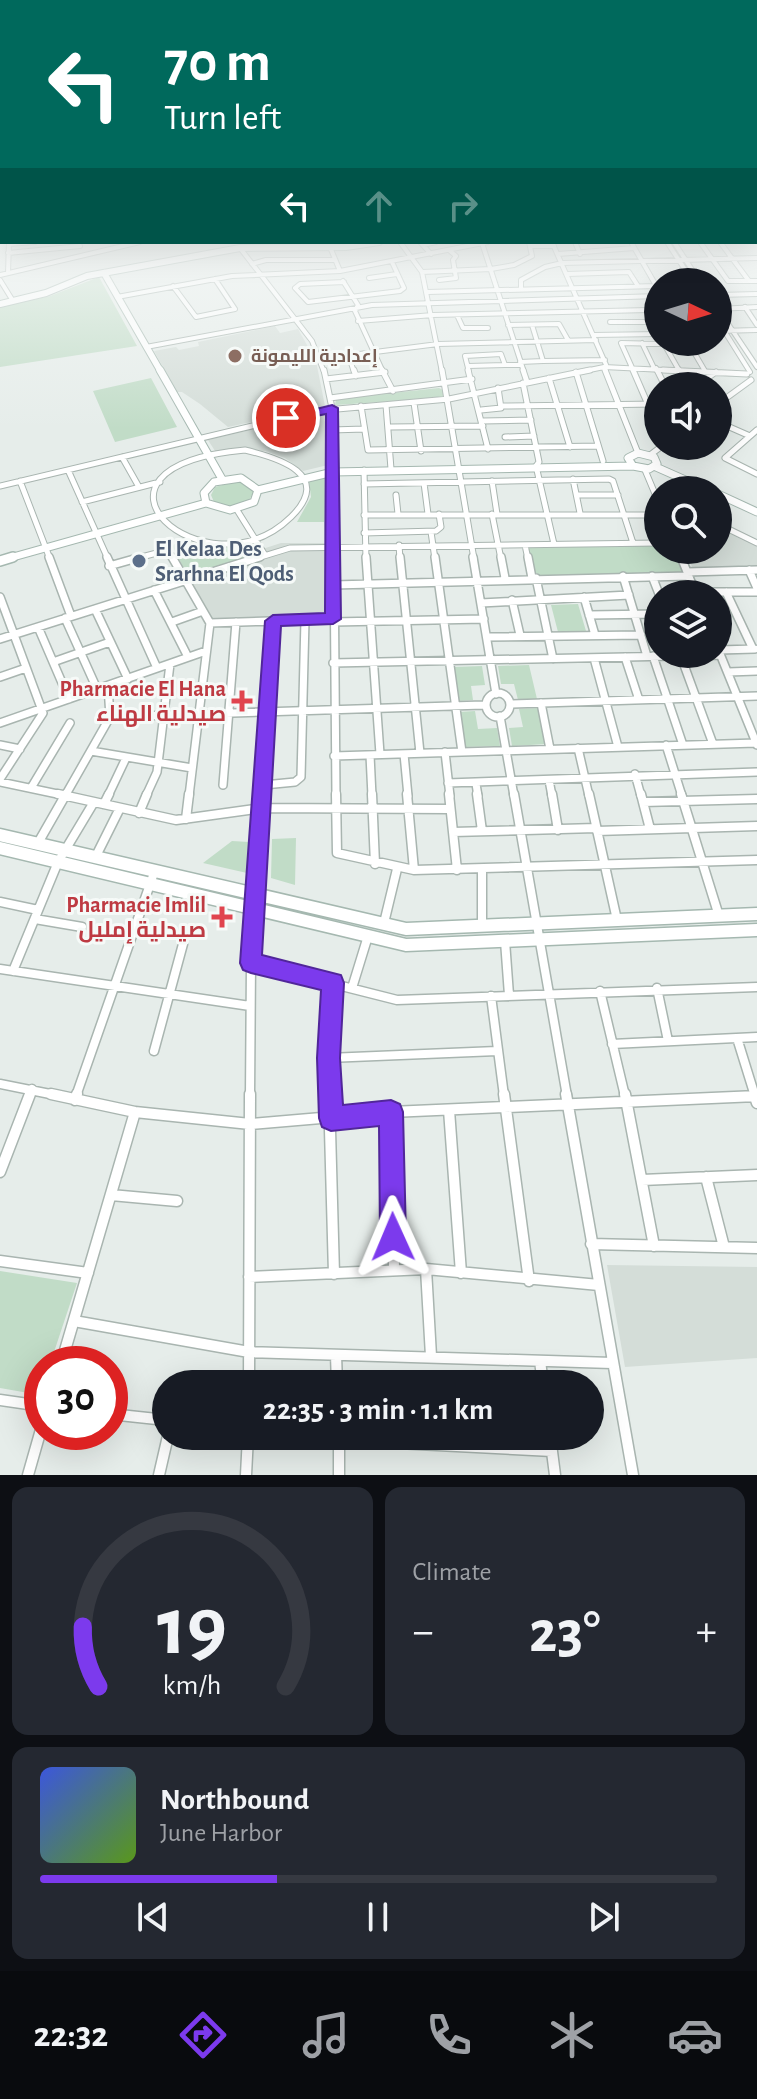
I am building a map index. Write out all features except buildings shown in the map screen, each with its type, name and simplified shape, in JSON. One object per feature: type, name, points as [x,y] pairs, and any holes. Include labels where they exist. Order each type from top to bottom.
[{"type":"street","points":[[8,292],[13,301]]},
{"type":"street","points":[[0,304],[43,292]]},
{"type":"street","points":[[114,292],[222,479]]},
{"type":"street","points":[[117,297],[143,292]]},
{"type":"street","points":[[177,292],[196,317],[235,309],[224,292]]},
{"type":"street","points":[[273,292],[320,359],[332,408],[337,853],[397,869],[414,870],[757,860]]},
{"type":"street","points":[[299,292],[308,302],[394,292]]},
{"type":"street","points":[[350,292],[358,321],[393,391]]},
{"type":"street","points":[[434,292],[428,292],[447,384],[496,694]]},
{"type":"street","points":[[498,292],[521,363],[536,448],[538,480],[554,544]]},
{"type":"street","points":[[574,292],[595,337],[638,453]]},
{"type":"street","points":[[616,292],[616,297]]},
{"type":"street","points":[[732,294],[757,293]]},
{"type":"street","points":[[577,299],[644,296]]},
{"type":"street","points":[[147,348],[356,308],[431,302],[644,297]]},
{"type":"street","points":[[732,393],[757,369],[733,331],[757,327],[745,307]]},
{"type":"street","points":[[732,308],[757,307]]},
{"type":"street","points":[[358,321],[433,315],[644,310]]},
{"type":"street","points":[[605,311],[616,334]]},
{"type":"street","points":[[541,313],[546,324]]},
{"type":"street","points":[[457,315],[463,328],[488,328]]},
{"type":"street","points":[[484,315],[493,343]]},
{"type":"street","points":[[610,322],[644,322]]},
{"type":"street","points":[[508,325],[561,325],[568,340]]},
{"type":"street","points":[[532,325],[543,361]]},
{"type":"street","points":[[624,334],[625,343]]},
{"type":"street","points":[[320,359],[438,344],[644,334]]},
{"type":"street","points":[[642,343],[657,372]]},
{"type":"street","points":[[732,343],[751,377]]},
{"type":"street","points":[[644,397],[621,345],[664,344],[680,372]]},
{"type":"street","points":[[488,449],[466,355],[501,354],[505,365]]},
{"type":"street","points":[[696,356],[705,371]]},
{"type":"street","points":[[468,366],[543,361],[716,372]]},
{"type":"street","points":[[351,363],[356,376]]},
{"type":"street","points":[[0,486],[332,408],[449,399],[605,364]]},
{"type":"street","points":[[326,379],[385,372]]},
{"type":"street","points":[[576,372],[603,461]]},
{"type":"street","points":[[549,378],[570,447]]},
{"type":"street","points":[[330,398],[472,379]]},
{"type":"street","points":[[498,388],[501,406]]},
{"type":"street","points":[[414,403],[421,451]]},
{"type":"street","points":[[481,410],[528,405],[644,404]]},
{"type":"street","points":[[386,405],[391,467]]},
{"type":"street","points":[[361,406],[368,450],[392,452],[598,446]]},
{"type":"street","points":[[390,427],[454,428],[531,420]]},
{"type":"street","points":[[732,428],[750,436]]},
{"type":"street","points":[[332,430],[364,429]]},
{"type":"street","points":[[757,430],[725,458],[757,474]]},
{"type":"street","points":[[505,437],[534,436]]},
{"type":"street","points":[[262,452],[278,457],[302,476],[307,491],[304,505],[293,519],[255,538],[224,543],[194,539],[167,526],[157,515],[155,492],[160,482],[180,465],[208,454],[262,452]]},
{"type":"street","points":[[638,453],[644,454]]},
{"type":"street","points":[[630,463],[638,453]]},
{"type":"street","points":[[122,457],[139,487]]},
{"type":"street","points":[[655,460],[656,467]]},
{"type":"street","points":[[205,501],[207,487],[222,479],[241,478],[257,487],[333,470],[630,463]]},
{"type":"street","points":[[538,464],[630,463],[645,470],[648,476]]},
{"type":"street","points":[[333,470],[391,467]]},
{"type":"street","points":[[645,470],[656,467],[676,476]]},
{"type":"street","points":[[68,470],[157,668]]},
{"type":"street","points":[[364,470],[364,533],[380,754]]},
{"type":"street","points":[[573,479],[580,513]]},
{"type":"street","points":[[364,484],[611,480],[633,543]]},
{"type":"street","points":[[20,481],[81,653],[97,689]]},
{"type":"street","points":[[492,481],[497,545],[505,578]]},
{"type":"street","points":[[82,502],[160,482]]},
{"type":"street","points":[[424,483],[428,514]]},
{"type":"street","points":[[205,501],[214,508],[237,510],[254,502],[257,487]]},
{"type":"street","points":[[396,495],[398,514]]},
{"type":"street","points":[[577,495],[618,495]]},
{"type":"street","points":[[732,500],[753,510],[757,501]]},
{"type":"street","points":[[0,561],[205,501]]},
{"type":"street","points":[[237,510],[265,555]]},
{"type":"street","points":[[364,533],[431,532],[441,527],[439,514]]},
{"type":"street","points":[[364,515],[644,515]]},
{"type":"street","points":[[732,531],[757,543]]},
{"type":"street","points":[[431,532],[462,752]]},
{"type":"street","points":[[0,639],[290,548],[644,543]]},
{"type":"street","points":[[399,545],[420,753]]},
{"type":"street","points":[[525,545],[553,659]]},
{"type":"street","points":[[0,554],[44,546]]},
{"type":"street","points":[[109,566],[168,550],[210,623],[186,819]]},
{"type":"street","points":[[683,564],[690,580]]},
{"type":"street","points":[[732,592],[757,590],[749,570]]},
{"type":"street","points":[[333,585],[757,570]]},
{"type":"street","points":[[623,576],[644,642]]},
{"type":"street","points":[[652,576],[654,580]]},
{"type":"street","points":[[154,590],[188,657]]},
{"type":"street","points":[[481,603],[629,595]]},
{"type":"street","points":[[0,597],[43,713],[0,781],[139,813],[186,819],[262,808],[450,809]]},
{"type":"street","points":[[584,597],[595,635]]},
{"type":"street","points":[[512,600],[520,635]]},
{"type":"street","points":[[732,604],[755,649],[732,650]]},
{"type":"street","points":[[95,609],[128,679]]},
{"type":"street","points":[[172,622],[203,611]]},
{"type":"street","points":[[589,615],[644,614]]},
{"type":"street","points":[[210,623],[484,619]]},
{"type":"street","points":[[264,785],[300,779],[305,620]]},
{"type":"street","points":[[249,1370],[251,963],[273,621]]},
{"type":"street","points":[[223,785],[236,622]]},
{"type":"street","points":[[38,627],[69,699]]},
{"type":"street","points":[[487,637],[641,635]]},
{"type":"street","points":[[53,662],[110,642]]},
{"type":"street","points":[[1,720],[206,651]]},
{"type":"street","points":[[333,663],[491,662],[644,656]]},
{"type":"street","points":[[625,657],[639,700]]},
{"type":"street","points":[[594,658],[618,747]]},
{"type":"street","points":[[139,813],[154,782],[170,664]]},
{"type":"street","points":[[0,677],[26,668]]},
{"type":"street","points":[[655,668],[683,745]]},
{"type":"street","points":[[685,668],[713,744]]},
{"type":"street","points":[[334,756],[757,744],[752,722],[726,668]]},
{"type":"street","points":[[728,672],[757,671]]},
{"type":"street","points":[[31,856],[110,717],[108,686]]},
{"type":"street","points":[[483,705],[485,699],[496,694],[504,696],[512,704],[757,696]]},
{"type":"street","points":[[541,703],[550,749]]},
{"type":"street","points":[[483,705],[491,714],[500,716],[508,713],[512,704]]},
{"type":"street","points":[[110,717],[483,705]]},
{"type":"street","points":[[500,716],[633,1475]]},
{"type":"street","points":[[31,788],[70,723]]},
{"type":"street","points":[[0,745],[20,749]]},
{"type":"street","points":[[666,745],[719,916]]},
{"type":"street","points":[[578,748],[617,920]]},
{"type":"street","points":[[91,751],[192,768]]},
{"type":"street","points":[[445,752],[457,870]]},
{"type":"street","points":[[404,754],[414,870]]},
{"type":"street","points":[[370,755],[375,864]]},
{"type":"street","points":[[104,804],[126,758]]},
{"type":"street","points":[[448,783],[513,783],[674,772],[757,772]]},
{"type":"street","points":[[635,774],[650,829]]},
{"type":"street","points":[[549,780],[558,830]]},
{"type":"street","points":[[476,784],[482,831]]},
{"type":"street","points":[[643,802],[757,799]]},
{"type":"street","points":[[13,971],[64,849],[94,802]]},
{"type":"street","points":[[96,856],[120,808]]},
{"type":"street","points":[[453,832],[757,826]]},
{"type":"street","points":[[0,835],[417,929],[757,914]]},
{"type":"street","points":[[0,848],[406,945],[757,930]]},
{"type":"street","points":[[384,923],[397,869]]},
{"type":"street","points":[[482,869],[482,926]]},
{"type":"street","points":[[75,1100],[155,870]]},
{"type":"street","points":[[0,902],[82,927]]},
{"type":"street","points":[[352,988],[368,936]]},
{"type":"street","points":[[505,941],[509,995]]},
{"type":"street","points":[[154,1051],[183,944]]},
{"type":"street","points":[[251,963],[397,1000],[657,988],[757,987]]},
{"type":"street","points":[[0,969],[250,1006]]},
{"type":"street","points":[[333,983],[328,1058],[334,1274]]},
{"type":"street","points":[[657,988],[668,1041]]},
{"type":"street","points":[[600,991],[627,1104],[654,1246]]},
{"type":"street","points":[[491,996],[529,1281]]},
{"type":"street","points":[[612,1044],[757,1037]]},
{"type":"street","points":[[0,1084],[135,1112],[250,1124],[391,1112],[756,1098],[737,1038]]},
{"type":"street","points":[[328,1058],[497,1051]]},
{"type":"street","points":[[0,1172],[32,1089]]},
{"type":"street","points":[[449,1110],[461,1273]]},
{"type":"street","points":[[66,1346],[135,1112]]},
{"type":"street","points":[[391,1112],[394,1269]]},
{"type":"street","points":[[642,1180],[757,1175]]},
{"type":"street","points":[[706,1177],[724,1247]]},
{"type":"street","points":[[111,1195],[177,1201]]},
{"type":"street","points":[[591,1244],[757,1248]]},
{"type":"street","points":[[0,1261],[88,1273]]},
{"type":"street","points":[[249,1277],[426,1269],[529,1281],[599,1285]]},
{"type":"street","points":[[426,1269],[431,1356]]},
{"type":"street","points":[[74,1321],[249,1352],[612,1363]]},
{"type":"street","points":[[336,1355],[337,1370]]},
{"type":"street","points":[[540,1361],[541,1370]]},
{"type":"street","points":[[0,1400],[24,1403]]},
{"type":"street","points":[[128,1416],[152,1418]]},
{"type":"street","points":[[28,1475],[35,1450]]},
{"type":"street","points":[[159,1475],[165,1450]]},
{"type":"street","points":[[246,1475],[247,1450]]},
{"type":"street","points":[[339,1450],[339,1475]]},
{"type":"street","points":[[536,1450],[552,1451],[555,1475]]},
{"type":"shaded area","points":[[275,326],[280,333],[298,329],[316,361],[325,406],[228,427],[200,404],[177,392],[154,351],[199,346],[198,342]]},
{"type":"shaded area","points":[[328,412],[328,465],[303,471],[285,458],[265,451],[215,451],[208,440]]},
{"type":"shaded area","points":[[732,535],[757,547],[757,567],[693,569],[691,564],[732,564]]},
{"type":"shaded area","points":[[281,543],[336,543],[336,623],[206,627],[179,576]]},
{"type":"shaded area","points":[[607,1265],[757,1267],[757,1358],[625,1367]]},
{"type":"green space","points":[[61,292],[107,292],[137,346],[0,367],[0,307]]},
{"type":"green space","points":[[151,378],[177,427],[115,442],[93,391]]},
{"type":"green space","points":[[439,388],[445,391],[444,398],[335,405],[336,399]]},
{"type":"green space","points":[[328,476],[329,537],[325,543],[324,522],[297,522],[311,497],[309,481]]},
{"type":"green space","points":[[238,481],[254,491],[248,502],[230,507],[214,502],[211,495],[215,487]]},
{"type":"green space","points":[[185,541],[219,547],[251,543],[257,555],[188,577],[172,545]]},
{"type":"green space","points":[[644,545],[644,564],[679,564],[683,573],[542,576],[534,572],[528,548]]},
{"type":"green space","points":[[578,604],[586,631],[558,632],[551,605]]},
{"type":"green space","points":[[529,665],[537,699],[518,700],[514,684],[501,684],[498,666]]},
{"type":"green space","points":[[482,666],[485,685],[471,686],[473,700],[458,701],[453,667]]},
{"type":"green space","points":[[539,708],[547,744],[512,746],[509,728],[523,727],[519,709]]},
{"type":"green space","points":[[475,711],[478,729],[497,728],[500,746],[464,747],[459,712]]},
{"type":"green space","points":[[296,838],[295,885],[271,878],[272,839]]},
{"type":"green space","points":[[232,841],[249,842],[247,873],[203,863]]},
{"type":"green space","points":[[0,1271],[77,1283],[56,1346],[24,1346],[24,1392],[0,1388]]},
{"type":"place","name":"إعدادية الليمونة","points":[[235,356]]},
{"type":"place","name":"El Kelaa Des Srarhna El Qods","points":[[139,561]]},
{"type":"place","name":"Pharmacie El Hana صيدلية الهناء","points":[[242,701]]},
{"type":"place","name":"Pharmacie Imlil صيدلية إمليل","points":[[222,917]]},
{"type":"route","points":[[286,418],[332,408],[333,619],[273,621],[251,963],[333,983],[328,1058],[331,1118],[391,1112],[393,1237]]}]
